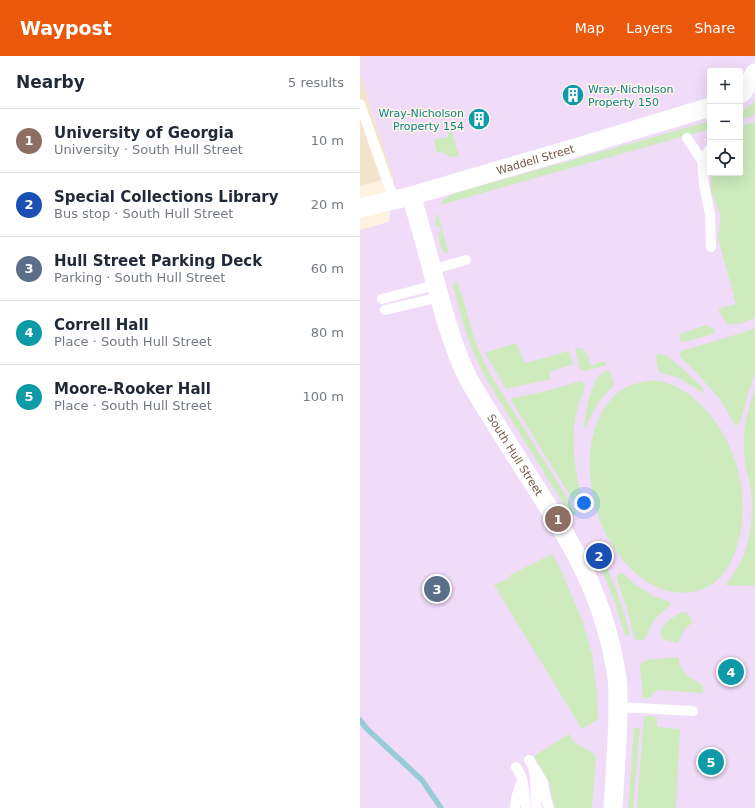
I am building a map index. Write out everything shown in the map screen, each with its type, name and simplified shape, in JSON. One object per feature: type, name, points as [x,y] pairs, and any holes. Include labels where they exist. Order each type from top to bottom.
[{"type":"street","points":[[743,92],[755,75]]},
{"type":"street","name":"Waddell Street","points":[[360,208],[403,198],[707,108]]},
{"type":"street","name":"South Hull Street","points":[[403,198],[422,229],[452,338],[464,370],[579,559],[599,604],[614,660],[618,691],[613,808]]},
{"type":"lane","points":[[360,104],[403,198]]},
{"type":"lane","points":[[687,138],[702,161],[704,185],[710,214],[711,247]]},
{"type":"lane","points":[[702,161],[707,154]]},
{"type":"lane","points":[[385,310],[436,284],[466,260]]},
{"type":"lane","points":[[382,299],[436,284]]},
{"type":"lane","points":[[618,707],[693,711]]},
{"type":"lane","points":[[538,808],[535,798],[535,775],[530,762],[542,779],[549,808]]},
{"type":"lane","points":[[516,767],[520,773],[525,791],[524,798],[526,808]]},
{"type":"lane","points":[[515,808],[516,798],[522,780]]},
{"type":"shaded area","points":[[360,56],[755,56],[755,808],[360,808],[360,230],[389,222],[393,177],[360,74]]},
{"type":"shaded area","points":[[360,74],[393,177],[360,186]]},
{"type":"green space","points":[[755,102],[755,114],[752,116],[743,118],[743,110]]},
{"type":"green space","points":[[707,122],[707,130],[440,205],[443,200],[452,194]]},
{"type":"green space","points":[[755,122],[755,318],[740,324],[730,324],[726,323],[718,309],[736,304],[718,238],[721,215],[711,192],[711,176],[743,176],[743,125]]},
{"type":"green space","points":[[450,126],[459,156],[457,157],[450,156],[442,152],[437,153],[434,140],[448,137]]},
{"type":"green space","points":[[438,214],[449,254],[442,251],[438,235],[441,230],[435,224],[436,215]]},
{"type":"green space","points":[[456,280],[476,344],[490,374],[578,515],[570,514],[483,373],[470,344],[462,319],[453,286]]},
{"type":"green space","points":[[706,325],[714,329],[713,334],[684,342],[680,340],[680,334]]},
{"type":"green space","points":[[755,329],[755,374],[740,423],[735,425],[720,399],[680,357],[680,354],[681,351]]},
{"type":"green space","points":[[516,343],[525,363],[569,351],[573,364],[549,372],[551,379],[506,389],[485,353]]},
{"type":"green space","points":[[575,348],[585,351],[591,366],[601,362],[605,362],[607,365],[584,371],[580,370]]},
{"type":"green space","points":[[659,354],[667,356],[683,369],[702,387],[704,394],[679,378],[659,372],[656,356]]},
{"type":"green space","points":[[609,370],[609,374],[611,374],[614,385],[599,401],[587,427],[585,427],[587,407],[595,382],[600,374]]},
{"type":"green space","points":[[581,381],[585,385],[578,406],[574,429],[574,452],[582,499],[579,502],[574,502],[511,400],[512,398],[539,393]]},
{"type":"green space","points":[[646,381],[664,382],[675,386],[686,392],[700,404],[723,433],[737,468],[743,506],[742,524],[738,542],[728,567],[716,581],[701,590],[685,593],[664,590],[651,584],[633,571],[618,554],[610,541],[603,528],[593,498],[590,464],[591,448],[594,431],[600,416],[608,403],[619,392],[628,386]]},
{"type":"green space","points":[[755,389],[755,586],[725,585],[741,561],[746,550],[750,532],[752,498],[744,451],[744,430]]},
{"type":"green space","points":[[552,554],[560,568],[582,620],[592,654],[597,693],[598,719],[582,729],[494,585],[510,578],[510,575]]},
{"type":"green space","points":[[601,557],[614,585],[630,635],[625,636],[607,582],[596,559]]},
{"type":"green space","points":[[622,573],[636,585],[653,596],[670,602],[670,606],[655,620],[648,634],[643,640],[635,639],[617,579],[617,575]]},
{"type":"green space","points":[[682,612],[688,613],[693,622],[684,631],[678,643],[662,639],[661,630],[667,622]]},
{"type":"green space","points":[[678,657],[681,667],[686,674],[703,685],[703,693],[657,690],[649,698],[643,698],[640,665],[642,662],[646,660]]},
{"type":"green space","points":[[644,716],[657,717],[657,727],[680,729],[676,808],[637,808]]},
{"type":"green space","points":[[634,728],[640,728],[633,808],[628,808]]},
{"type":"green space","points":[[569,734],[575,743],[595,754],[596,759],[592,808],[555,808],[550,783],[534,756]]},
{"type":"waterway","points":[[360,720],[367,729],[422,780],[441,808]]},
{"type":"place","name":"Wray-Nicholson Property 150","points":[[573,95]]},
{"type":"place","name":"Wray-Nicholson Property 154","points":[[479,119]]},
{"type":"place","name":"University of Georgia","points":[[558,519]]},
{"type":"place","name":"Special Collections Library","points":[[599,556]]},
{"type":"place","name":"Hull Street Parking Deck","points":[[437,589]]},
{"type":"place","name":"Correll Hall","points":[[731,672]]},
{"type":"place","name":"Moore-Rooker Hall","points":[[711,762]]}]
